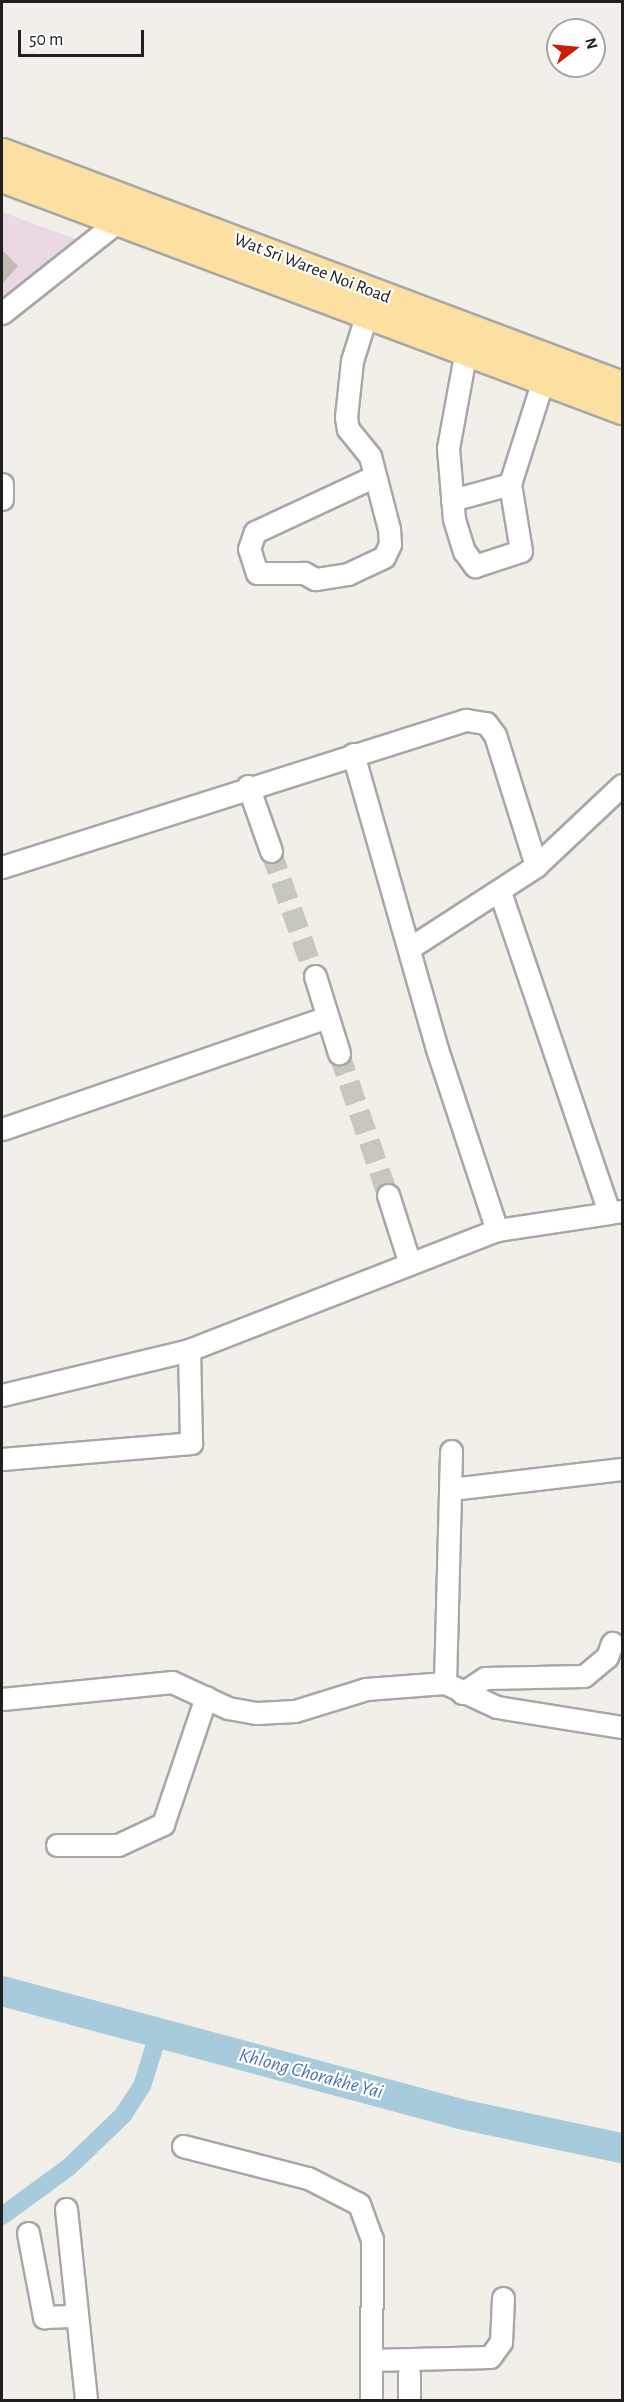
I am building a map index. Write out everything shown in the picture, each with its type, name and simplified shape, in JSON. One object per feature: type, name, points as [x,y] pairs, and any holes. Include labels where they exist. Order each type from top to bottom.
[{"type":"main road","name":"Wat Sri Waree Noi Road","points":[[2,152],[161,225],[367,313],[622,410]]},
{"type":"main road","name":"Wat Sri Waree Noi Road","points":[[2,178],[117,222],[161,225],[622,385]]},
{"type":"street","points":[[2,313],[117,222]]},
{"type":"street","points":[[367,313],[352,361],[346,417],[348,429],[370,456],[389,529],[384,557],[348,574],[315,579],[304,573],[257,573],[249,549],[255,532],[375,476]]},
{"type":"street","points":[[466,350],[448,448],[452,500],[468,560],[488,564],[521,551],[524,545],[510,484],[543,380]]},
{"type":"street","points":[[2,484],[2,499]]},
{"type":"street","points":[[452,500],[510,484]]},
{"type":"street","points":[[2,867],[248,786],[466,720],[486,723],[495,735],[536,866]]},
{"type":"street","points":[[353,754],[411,947],[436,1049],[497,1230]]},
{"type":"street","points":[[411,947],[501,892],[536,866],[622,785]]},
{"type":"street","points":[[248,786],[271,851]]},
{"type":"street","points":[[2,1395],[189,1350],[409,1261],[497,1230],[616,1212],[501,892]]},
{"type":"street","points":[[315,976],[339,1053]]},
{"type":"street","points":[[2,1129],[327,1017]]},
{"type":"street","points":[[388,1195],[409,1261]]},
{"type":"street","points":[[2,1459],[191,1443],[189,1350]]},
{"type":"street","points":[[451,1451],[454,1688]]},
{"type":"street","points":[[451,1489],[622,1469]]},
{"type":"street","points":[[2,1699],[172,1682],[206,1697],[257,1713],[295,1711],[366,1689],[454,1688],[485,1678],[584,1676],[607,1657],[612,1643]]},
{"type":"street","points":[[454,1688],[497,1707],[622,1727]]},
{"type":"street","points":[[57,1845],[118,1845],[163,1824],[206,1697]]},
{"type":"street","points":[[183,2146],[308,2178],[359,2204],[372,2239],[371,2400]]},
{"type":"street","points":[[66,2209],[86,2400]]},
{"type":"street","points":[[28,2233],[44,2317],[77,2316]]},
{"type":"street","points":[[372,2360],[490,2356],[501,2342],[503,2298]]},
{"type":"street","points":[[409,2373],[409,2400]]},
{"type":"shaded area","points":[[2,212],[78,240],[2,300]]},
{"type":"building","points":[[2,250],[18,266],[2,284]]},
{"type":"waterway","name":"Khlong Chorakhe Yai","points":[[2,1991],[460,2114],[622,2148]]},
{"type":"waterway","points":[[2,2216],[69,2167],[123,2115],[142,2086],[159,2032]]},
{"type":"tunnel","points":[[271,851],[315,976]]},
{"type":"tunnel","points":[[339,1053],[388,1195]]}]
